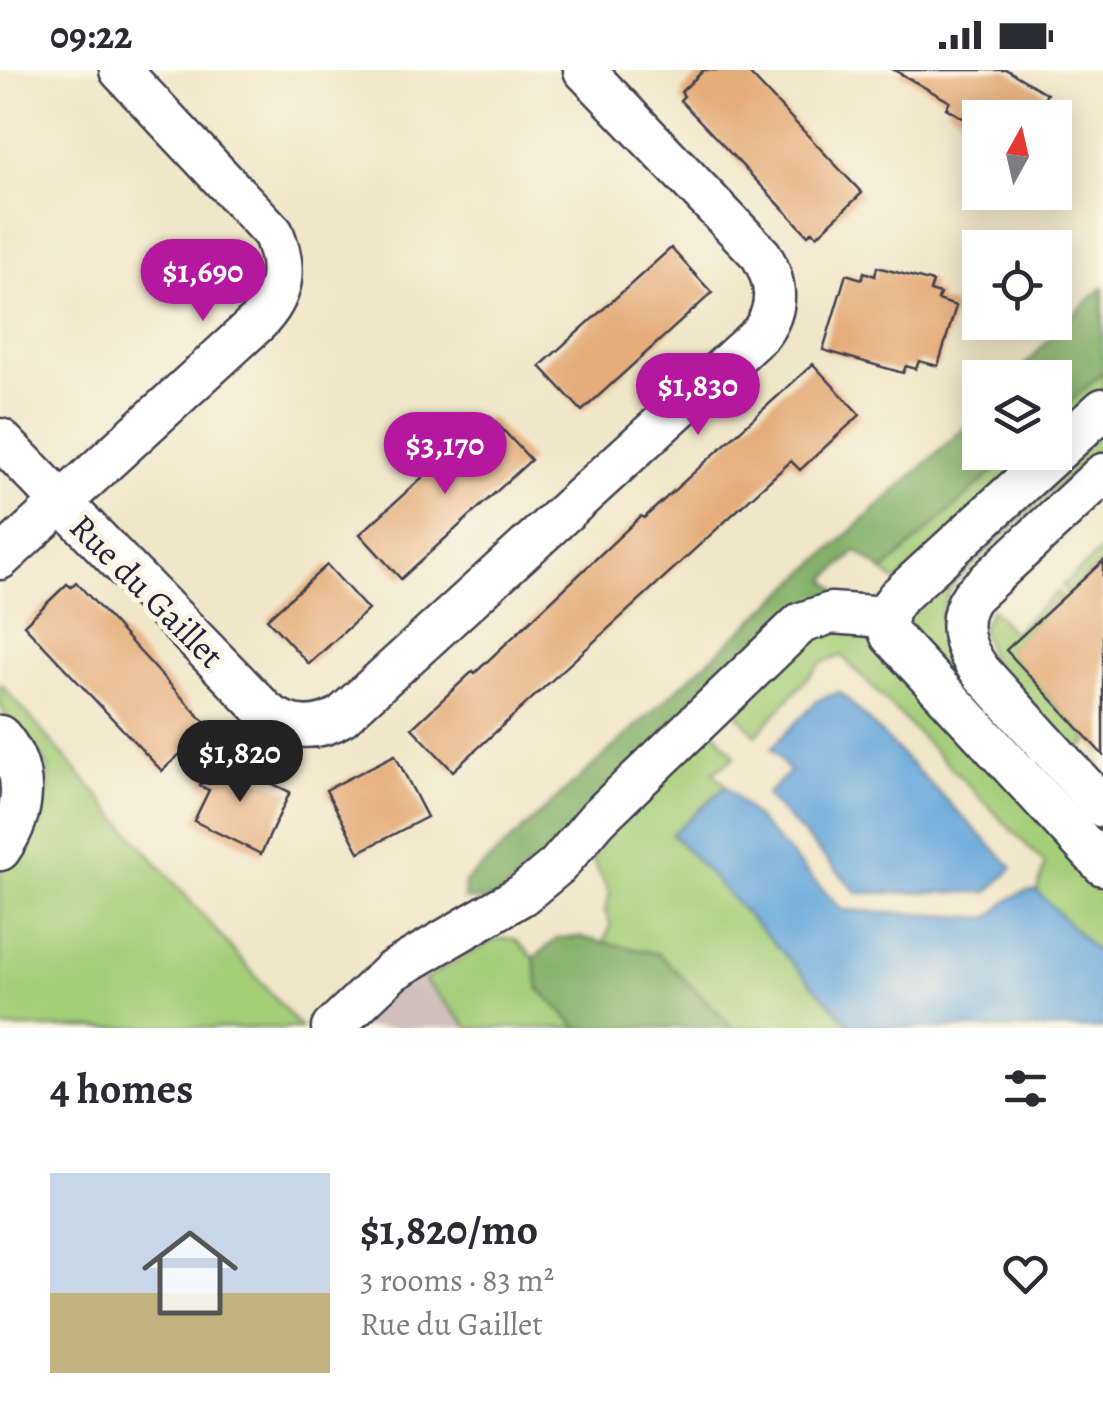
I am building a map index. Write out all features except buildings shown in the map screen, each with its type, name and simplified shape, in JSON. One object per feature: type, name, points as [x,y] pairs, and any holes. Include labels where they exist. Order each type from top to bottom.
[{"type":"street","points":[[0,559],[256,323],[280,292],[280,251],[273,233],[120,70]]},
{"type":"street","name":"Rue du Gaillet","points":[[0,439],[266,712],[276,720],[305,728],[318,727],[342,716],[761,333],[771,318],[775,291],[761,256],[602,76]]},
{"type":"street","points":[[1103,410],[898,597],[886,617],[890,636],[1103,865]]},
{"type":"street","points":[[1103,474],[972,596],[965,608],[963,636],[970,658],[981,672],[1103,807]]},
{"type":"street","points":[[332,1028],[392,971],[522,895],[557,866],[598,818],[801,623],[831,614],[886,617]]},
{"type":"street","points":[[0,736],[20,768],[23,795],[17,820],[0,850]]},
{"type":"shaded area","points":[[392,949],[469,1028],[306,1028]]},
{"type":"green space","points":[[1103,287],[1103,372],[1072,400],[1072,360],[1030,360],[1048,340],[1072,340],[1072,316]]},
{"type":"green space","points":[[1103,372],[1103,392],[1072,420],[1072,400]]},
{"type":"green space","points":[[962,430],[962,470],[995,470],[883,571],[857,551],[826,579],[848,603],[492,902],[464,899],[465,882]]},
{"type":"green space","points":[[1103,430],[1103,444],[955,581],[946,599],[941,615],[944,644],[981,698],[974,705],[897,622],[1060,470],[1072,470],[1072,459]]},
{"type":"green space","points":[[995,470],[1019,470],[897,582],[883,571]]},
{"type":"green space","points":[[1103,549],[1103,561],[1067,594],[1062,586]]},
{"type":"green space","points":[[1057,592],[1062,598],[1007,650],[1089,741],[1073,755],[992,666],[981,628],[991,609],[1013,633]]},
{"type":"green space","points":[[830,622],[874,633],[1103,879],[1103,959],[1037,891],[1045,864],[842,656],[822,662],[756,735],[738,715],[738,698]]},
{"type":"green space","points":[[0,683],[301,1028],[0,1028],[0,859],[49,791],[48,767],[37,750],[11,727],[0,704]]},
{"type":"green space","points":[[709,724],[735,757],[713,772],[726,786],[672,834],[853,1028],[733,1028],[659,954],[603,944],[611,926],[605,911],[610,894],[593,861],[594,841]]},
{"type":"green space","points":[[579,937],[659,954],[733,1028],[578,1028],[539,989],[534,958],[558,938]]},
{"type":"green space","points":[[496,939],[515,939],[534,958],[539,989],[578,1028],[469,1028],[424,980]]},
{"type":"water","points":[[840,692],[1013,868],[988,892],[858,893],[766,795],[790,772],[771,748],[818,700]]},
{"type":"water","points":[[726,786],[842,910],[989,918],[1017,895],[1037,891],[1103,959],[1103,1028],[853,1028],[672,834]]}]
